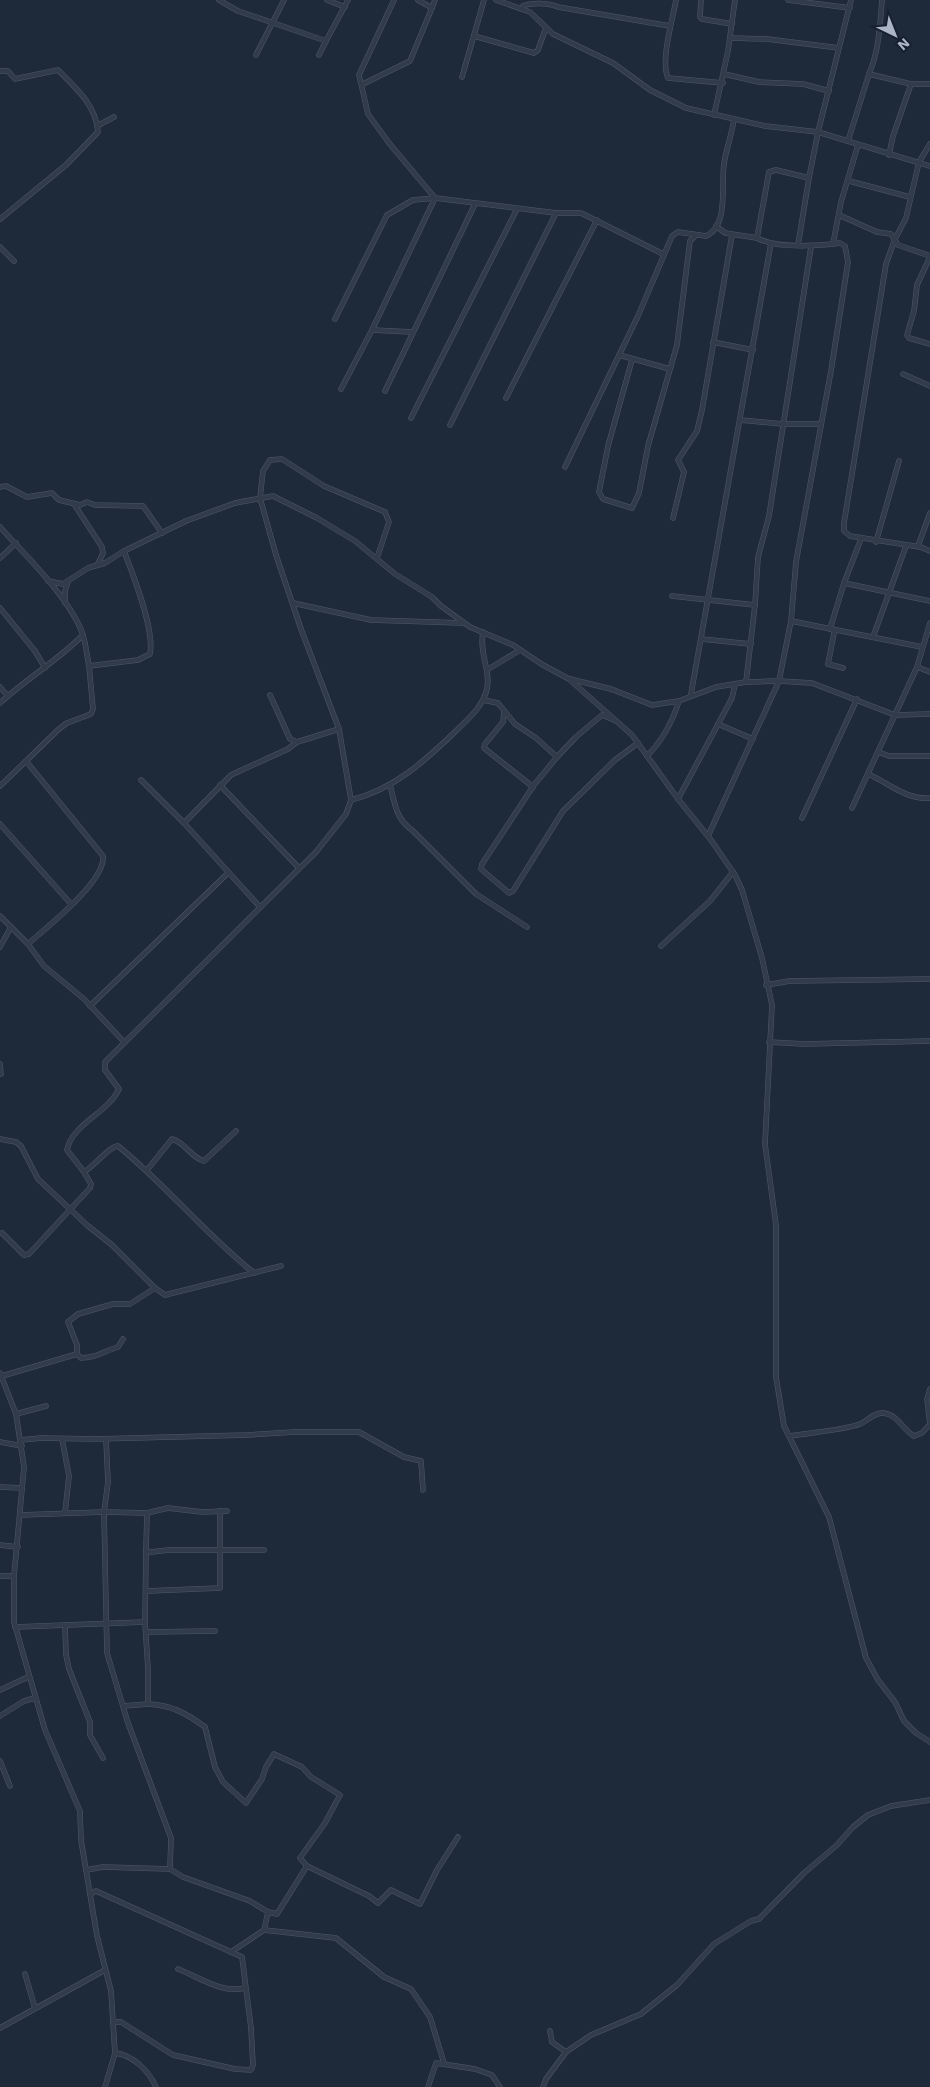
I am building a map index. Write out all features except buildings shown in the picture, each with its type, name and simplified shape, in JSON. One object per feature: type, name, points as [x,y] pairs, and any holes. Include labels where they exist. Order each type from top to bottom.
[{"type":"street","points":[[219,0],[230,8],[272,24],[326,40]]},
{"type":"street","points":[[256,55],[284,0]]},
{"type":"street","points":[[327,0],[345,7]]},
{"type":"street","points":[[319,55],[348,0]]},
{"type":"street","points":[[394,0],[359,75],[363,84],[368,114],[389,143],[435,198]]},
{"type":"street","points":[[418,0],[432,8]]},
{"type":"street","points":[[363,84],[410,62],[435,0]]},
{"type":"street","points":[[462,77],[484,0]]},
{"type":"street","points":[[496,0],[522,7],[530,12],[546,30],[613,63],[641,84],[679,105],[765,126],[818,132],[930,166]]},
{"type":"street","points":[[522,7],[525,0]]},
{"type":"street","points":[[676,0],[670,26],[666,66],[668,78],[722,83]]},
{"type":"street","points":[[701,0],[700,17],[702,19],[732,24]]},
{"type":"street","points":[[714,115],[724,74],[735,0]]},
{"type":"street","points":[[788,0],[850,8]]},
{"type":"street","points":[[798,245],[818,132],[851,0]]},
{"type":"street","points":[[848,141],[875,60],[882,0]]},
{"type":"street","points":[[522,7],[528,4],[552,4],[558,7],[670,26]]},
{"type":"street","points":[[474,36],[534,54],[538,50],[546,30]]},
{"type":"street","points":[[730,38],[767,39],[839,48]]},
{"type":"street","points":[[0,71],[8,72],[15,79],[58,70],[81,92],[92,109],[98,132],[92,141],[0,219]]},
{"type":"street","points":[[724,74],[759,82],[803,84],[829,91]]},
{"type":"street","points":[[869,74],[911,84],[930,84]]},
{"type":"street","points":[[889,155],[896,127],[911,84]]},
{"type":"street","points":[[97,126],[114,117]]},
{"type":"street","points":[[565,467],[651,288],[663,254],[675,233],[706,236],[716,226],[722,210],[724,166],[734,119]]},
{"type":"street","points":[[930,144],[919,162],[906,218],[895,239],[886,264],[844,523],[844,531],[861,539],[920,547],[930,551]]},
{"type":"street","points":[[833,244],[858,145]]},
{"type":"street","points":[[757,238],[769,172],[776,170],[810,178]]},
{"type":"street","points":[[849,181],[910,197]]},
{"type":"street","points":[[341,389],[372,330],[435,198]]},
{"type":"street","points":[[335,319],[387,216],[413,200],[435,198],[556,213],[581,213],[663,254]]},
{"type":"street","points":[[385,391],[475,204]]},
{"type":"street","points":[[411,418],[517,208]]},
{"type":"street","points":[[450,425],[556,213]]},
{"type":"street","points":[[839,215],[877,232],[891,234],[898,245],[930,256],[917,285],[914,311],[907,335],[909,338],[930,344]]},
{"type":"street","points":[[506,398],[598,220]]},
{"type":"street","points":[[708,836],[779,681],[791,622],[796,562],[848,262],[845,246],[840,243],[811,247],[771,243],[757,238],[725,233],[716,226]]},
{"type":"street","points":[[632,360],[608,446],[598,492],[603,498],[632,508],[639,493],[646,454],[670,370],[680,327],[690,241],[696,235]]},
{"type":"street","points":[[672,518],[684,472],[678,460],[698,427],[732,235]]},
{"type":"street","points":[[692,694],[771,243]]},
{"type":"street","points":[[0,247],[14,260]]},
{"type":"street","points":[[746,682],[755,605],[758,558],[769,516],[811,247]]},
{"type":"street","points":[[372,330],[412,332]]},
{"type":"street","points":[[713,342],[753,350]]},
{"type":"street","points":[[619,355],[670,370]]},
{"type":"street","points":[[903,374],[930,385]]},
{"type":"street","points":[[740,420],[783,424],[821,424]]},
{"type":"street","points":[[2,1233],[26,1255],[90,1188],[91,1184],[69,1154],[67,1146],[82,1127],[99,1113],[119,1089],[104,1067],[105,1062],[316,852],[341,821],[351,800],[345,753],[339,729],[301,629],[260,498],[263,471],[273,458],[282,459],[324,486],[385,512],[389,522],[377,558]]},
{"type":"street","points":[[876,542],[899,461]]},
{"type":"street","points":[[0,487],[6,486],[27,497],[52,493],[59,500],[74,504],[87,502],[95,505],[144,506],[162,533]]},
{"type":"street","points":[[48,581],[57,585],[68,582],[98,564],[162,533],[235,503],[273,496],[317,518],[355,541],[409,584],[432,597],[464,623],[520,650],[569,679],[618,722],[638,743],[678,800],[708,836],[733,872],[742,890],[749,913],[762,958],[766,985],[772,1005],[765,1144],[776,1225],[776,1377],[784,1426],[829,1517],[866,1658],[878,1680],[895,1702],[904,1720],[916,1733],[930,1742]]},
{"type":"street","points":[[74,504],[102,547],[103,553],[98,564]]},
{"type":"street","points":[[920,547],[918,542],[930,513]]},
{"type":"street","points":[[0,527],[48,581],[74,616],[83,635],[89,666],[93,709],[90,714],[67,722],[0,786]]},
{"type":"street","points":[[843,668],[828,664],[834,633],[831,628],[844,583],[861,539]]},
{"type":"street","points":[[0,558],[16,543]]},
{"type":"street","points":[[873,637],[906,546]]},
{"type":"street","points":[[89,666],[138,660],[150,654],[150,635],[138,589],[124,551]]},
{"type":"street","points":[[65,604],[64,591],[68,582]]},
{"type":"street","points":[[844,583],[930,601]]},
{"type":"street","points":[[672,596],[755,605]]},
{"type":"street","points":[[293,603],[371,620],[464,623]]},
{"type":"street","points":[[0,608],[35,651],[45,668]]},
{"type":"street","points":[[791,622],[831,628],[922,647]]},
{"type":"street","points":[[852,808],[917,667],[930,623]]},
{"type":"street","points":[[351,800],[374,794],[390,785],[431,756],[473,715],[483,700],[487,688],[487,670],[481,649],[483,632]]},
{"type":"street","points":[[0,703],[63,655],[83,635]]},
{"type":"street","points":[[701,639],[751,644]]},
{"type":"street","points":[[487,670],[520,650]]},
{"type":"street","points":[[917,667],[930,672]]},
{"type":"street","points":[[569,679],[611,689],[652,705],[679,701],[692,694],[716,687],[746,682],[812,683],[895,715],[930,714]]},
{"type":"street","points":[[678,800],[732,698],[735,685]]},
{"type":"street","points":[[0,687],[8,696]]},
{"type":"street","points":[[270,695],[286,734],[290,740],[297,742]]},
{"type":"street","points":[[802,818],[857,699]]},
{"type":"street","points":[[483,700],[495,702],[515,724],[536,738],[558,757]]},
{"type":"street","points":[[647,756],[661,742],[674,717],[679,701]]},
{"type":"street","points":[[504,712],[503,722],[485,744],[484,748],[533,787]]},
{"type":"street","points":[[618,722],[602,715],[576,737],[533,787],[481,867],[493,881],[509,893],[513,891],[563,811],[615,760],[638,743]]},
{"type":"street","points":[[718,724],[753,740]]},
{"type":"street","points":[[184,823],[231,774],[288,749],[297,742],[339,729]]},
{"type":"street","points":[[878,752],[889,756],[930,756]]},
{"type":"street","points":[[26,761],[103,856],[104,863],[95,881],[28,944]]},
{"type":"street","points":[[868,774],[882,780],[904,794],[930,798]]},
{"type":"street","points":[[141,780],[184,823],[260,907]]},
{"type":"street","points":[[220,785],[299,868]]},
{"type":"street","points":[[390,785],[396,811],[402,823],[412,830],[476,894],[527,927]]},
{"type":"street","points":[[0,824],[71,904]]},
{"type":"street","points":[[661,946],[710,901],[733,872]]},
{"type":"street","points":[[90,1006],[228,873]]},
{"type":"street","points":[[0,916],[28,944],[55,977],[70,987],[124,1042]]},
{"type":"street","points":[[0,947],[5,942],[11,927]]},
{"type":"street","points":[[766,985],[790,981],[930,979]]},
{"type":"street","points":[[769,1042],[804,1044],[930,1041]]},
{"type":"street","points":[[0,1064],[1,1074]]},
{"type":"street","points":[[146,1170],[172,1139],[178,1140],[197,1158],[204,1161],[236,1131]]},
{"type":"street","points":[[0,1139],[16,1142],[21,1146],[38,1179],[112,1245],[155,1288],[165,1294],[281,1266]]},
{"type":"street","points":[[84,1172],[94,1166],[116,1145],[163,1185],[178,1203],[254,1273]]},
{"type":"street","points":[[123,1339],[118,1347],[106,1349],[98,1356],[81,1358],[77,1354],[77,1345],[68,1322],[70,1318],[78,1314],[113,1304],[130,1304],[155,1288]]},
{"type":"street","points":[[77,1354],[1,1375],[16,1414],[22,1443],[22,1488],[14,1576],[15,1627],[28,1677],[45,1730],[80,1811],[81,1840],[90,1894],[105,1970],[111,1990],[114,2053],[106,2087]]},
{"type":"street","points":[[790,1436],[860,1424],[874,1415],[884,1413],[897,1419],[906,1431],[914,1436],[922,1433],[930,1424],[927,1399],[930,1389]]},
{"type":"street","points":[[16,1414],[46,1406]]},
{"type":"street","points":[[0,1442],[22,1443],[41,1438],[106,1439],[294,1432],[359,1432],[404,1458],[421,1461],[423,1490]]},
{"type":"street","points":[[62,1439],[69,1476],[65,1513]]},
{"type":"street","points":[[106,1439],[108,1482],[104,1512],[107,1653],[123,1706],[171,1838],[170,1869]]},
{"type":"street","points":[[0,1487],[22,1488]]},
{"type":"street","points":[[20,1515],[104,1512],[147,1513],[168,1508],[202,1512],[227,1511]]},
{"type":"street","points":[[147,1591],[220,1588],[220,1511]]},
{"type":"street","points":[[147,1513],[145,1622],[147,1632],[148,1704]]},
{"type":"street","points":[[0,1545],[18,1547]]},
{"type":"street","points":[[146,1550],[151,1552],[264,1550]]},
{"type":"street","points":[[0,1576],[14,1576]]},
{"type":"street","points":[[15,1627],[145,1622]]},
{"type":"street","points":[[65,1625],[66,1655],[69,1669],[90,1722],[90,1735],[103,1758]]},
{"type":"street","points":[[147,1632],[215,1631]]},
{"type":"street","points":[[0,1690],[28,1677]]},
{"type":"street","points":[[0,1716],[24,1701],[35,1698]]},
{"type":"street","points":[[123,1706],[164,1705],[185,1712],[205,1727],[215,1767],[222,1782],[246,1803],[262,1779],[266,1767],[274,1754],[302,1767],[311,1777],[340,1795],[325,1823],[300,1858],[307,1866],[369,1896],[378,1903],[391,1890],[420,1904],[437,1870],[458,1837]]},
{"type":"street","points":[[0,1761],[10,1786]]},
{"type":"street","points":[[543,2087],[546,2079],[566,2052],[591,2035],[641,2014],[677,1985],[714,1944],[759,1919],[804,1873],[868,1815],[891,1806],[930,1800]]},
{"type":"street","points":[[86,1870],[102,1867],[170,1869],[183,1876],[250,1901],[268,1912],[277,1914],[307,1866]]},
{"type":"street","points":[[90,1894],[96,1891],[242,1957],[244,1988],[252,2028],[251,2070],[235,2069],[172,2055],[121,2022],[113,2022]]},
{"type":"street","points":[[264,1930],[268,1912]]},
{"type":"street","points":[[231,1952],[264,1930],[336,1938],[384,1977],[411,1989],[430,2017],[444,2064]]},
{"type":"street","points":[[0,2028],[105,1970]]},
{"type":"street","points":[[178,1970],[214,1985],[235,1990],[244,1988]]},
{"type":"street","points":[[25,1974],[35,2008]]},
{"type":"street","points":[[550,2031],[552,2042],[566,2052]]},
{"type":"street","points":[[114,2053],[124,2054],[151,2074],[156,2087]]},
{"type":"street","points":[[428,2087],[436,2063],[475,2069],[492,2076],[500,2087]]}]
